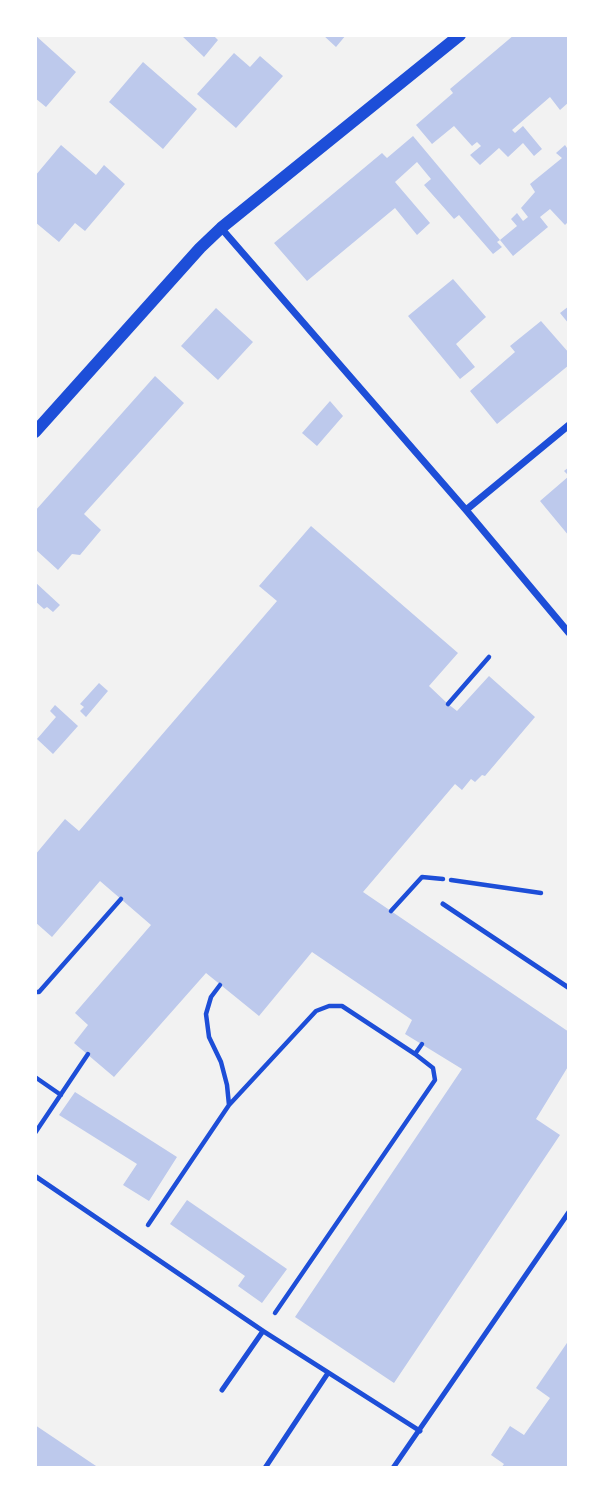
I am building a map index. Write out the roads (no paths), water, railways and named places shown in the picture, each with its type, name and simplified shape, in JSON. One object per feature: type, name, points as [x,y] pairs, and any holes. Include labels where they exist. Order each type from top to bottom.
[{"type":"street","points":[[35,432],[165,285],[221,228],[460,35]]},
{"type":"street","points":[[221,228],[569,633]]},
{"type":"street","points":[[466,510],[569,425]]},
{"type":"lane","points":[[443,904],[569,988]]},
{"type":"lane","points":[[35,1176],[263,1331],[420,1431]]},
{"type":"lane","points":[[393,1468],[569,1212]]},
{"type":"lane","points":[[222,1390],[263,1331]]},
{"type":"lane","points":[[265,1468],[328,1373]]}]
